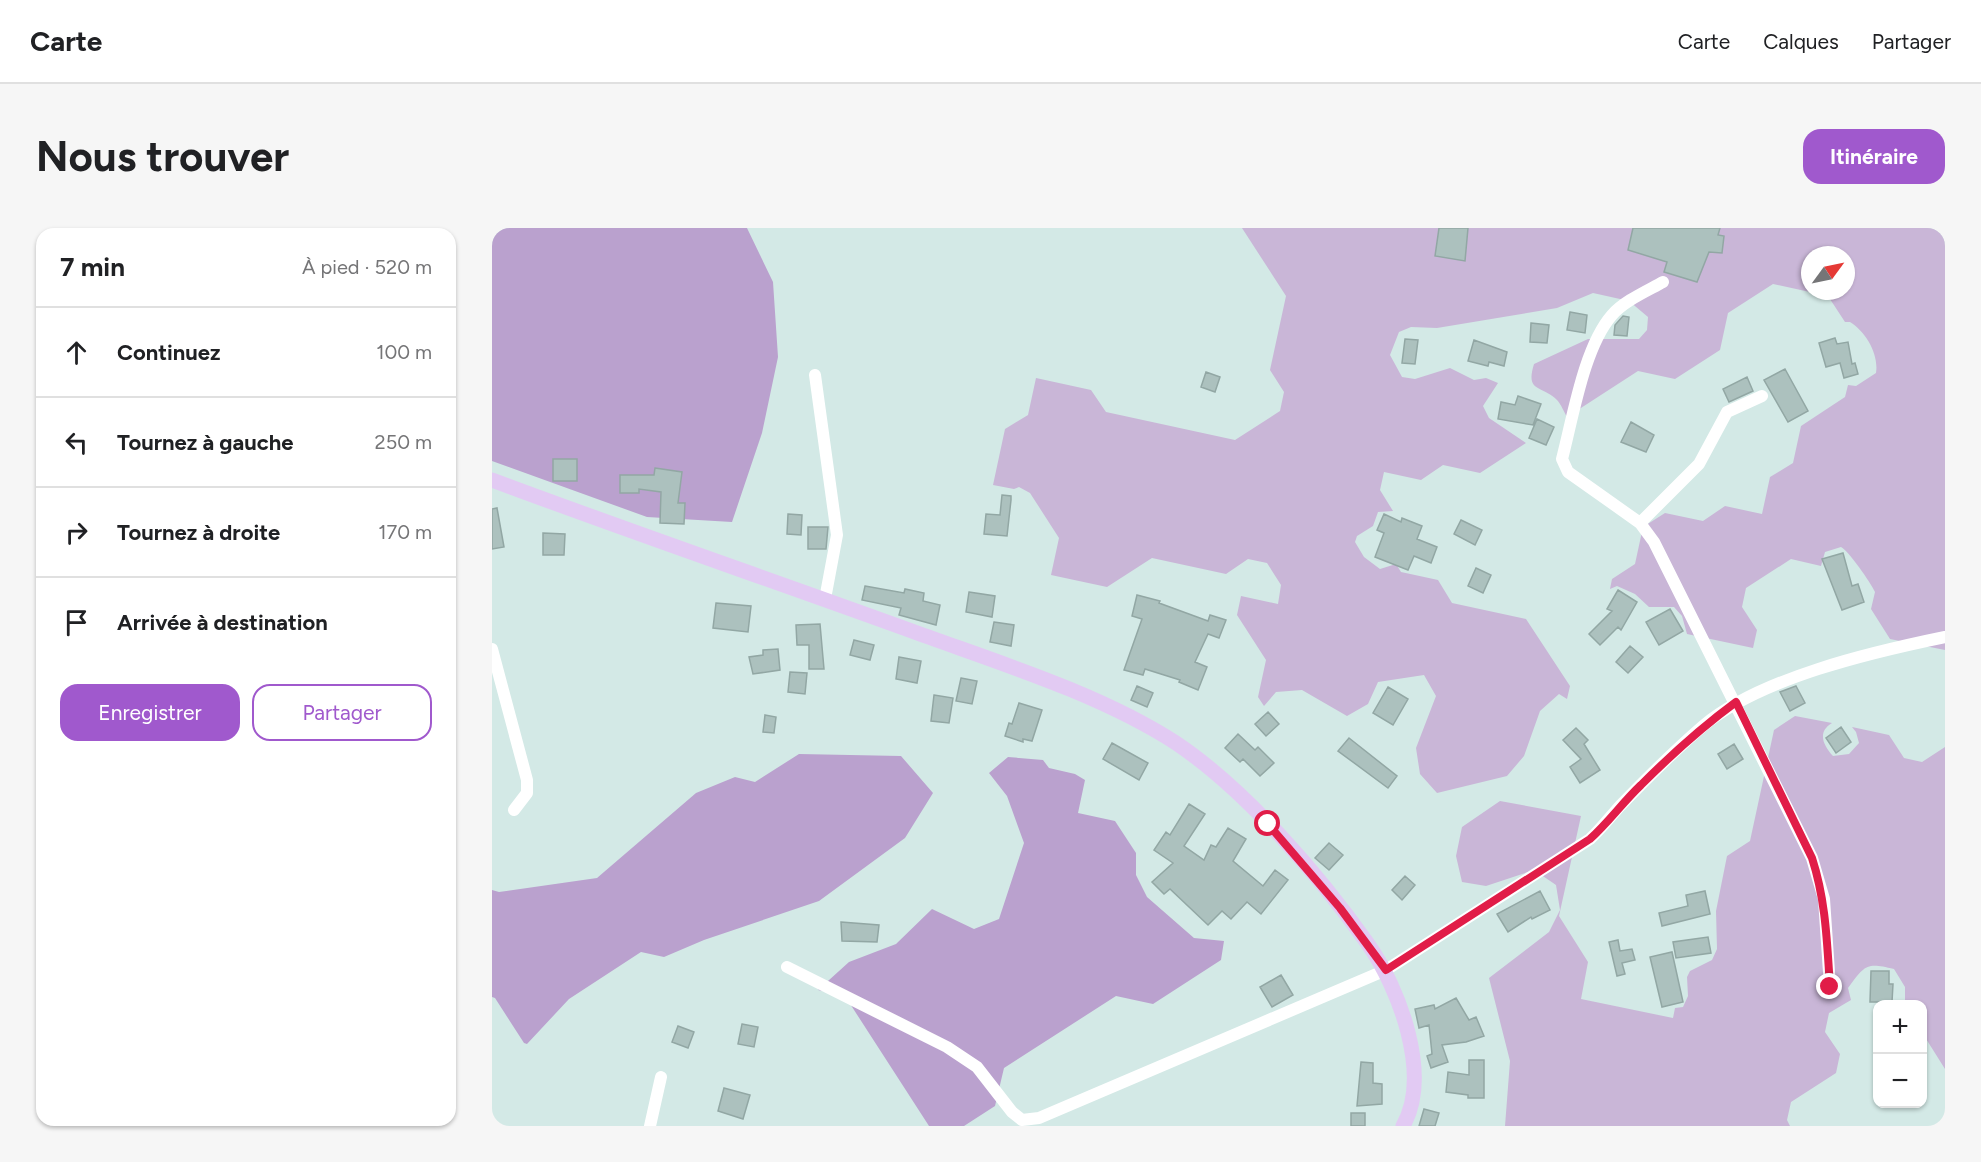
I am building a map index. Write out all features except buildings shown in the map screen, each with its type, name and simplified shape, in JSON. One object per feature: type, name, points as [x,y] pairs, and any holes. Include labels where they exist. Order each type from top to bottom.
[{"type":"main road","points":[[492,480],[1030,675],[1118,712],[1175,743],[1229,784],[1268,824],[1340,908],[1386,970],[1395,990],[1412,1046],[1410,1113],[1403,1126]]},
{"type":"street","points":[[1663,282],[1613,313],[1603,327],[1590,359],[1562,459],[1568,472],[1640,523],[1654,542],[1736,702],[1812,858],[1819,879],[1824,899],[1830,987]]},
{"type":"street","points":[[814,375],[837,535],[825,599]]},
{"type":"street","points":[[1640,523],[1699,464],[1727,412],[1762,396]]},
{"type":"street","points":[[787,967],[947,1047],[977,1067],[1012,1112],[1022,1120],[1039,1118],[1386,970],[1590,839],[1606,825],[1642,783],[1704,726],[1736,702],[1822,668],[1945,636]]},
{"type":"street","points":[[492,649],[527,780],[527,793],[514,810]]},
{"type":"street","points":[[650,1126],[661,1077]]},
{"type":"shaded area","points":[[492,228],[747,228],[773,282],[778,357],[762,433],[732,522],[647,517],[492,461]]},
{"type":"shaded area","points":[[1242,228],[1945,228],[1945,650],[1890,639],[1871,609],[1875,592],[1873,588],[1854,560],[1841,547],[1825,552],[1821,566],[1791,559],[1746,588],[1742,607],[1757,630],[1753,648],[1687,634],[1682,616],[1674,607],[1649,607],[1635,594],[1617,586],[1610,589],[1612,579],[1635,564],[1643,527],[1665,513],[1703,521],[1725,506],[1762,514],[1770,477],[1793,463],[1801,426],[1845,397],[1848,385],[1856,386],[1876,373],[1875,358],[1870,344],[1856,326],[1845,322],[1831,300],[1855,300],[1855,246],[1801,246],[1801,290],[1773,284],[1728,313],[1720,350],[1675,379],[1638,371],[1567,417],[1557,400],[1533,384],[1534,364],[1588,339],[1639,339],[1647,330],[1648,317],[1629,301],[1593,293],[1557,308],[1437,328],[1411,327],[1399,332],[1390,355],[1402,377],[1415,379],[1450,368],[1474,380],[1486,378],[1498,383],[1483,406],[1489,418],[1526,443],[1480,473],[1443,465],[1421,480],[1384,472],[1380,490],[1393,511],[1378,512],[1373,526],[1357,536],[1355,542],[1364,557],[1380,569],[1396,564],[1401,572],[1438,580],[1452,603],[1526,619],[1570,686],[1567,699],[1559,694],[1540,711],[1524,756],[1507,776],[1437,793],[1420,774],[1416,748],[1436,696],[1424,675],[1378,682],[1368,704],[1347,716],[1302,690],[1276,692],[1264,706],[1258,697],[1266,660],[1237,615],[1241,596],[1278,604],[1281,585],[1267,563],[1248,559],[1226,574],[1152,558],[1107,587],[1051,575],[1059,538],[1030,493],[1019,487],[1014,489],[993,485],[1005,429],[1028,415],[1036,378],[1091,390],[1106,412],[1235,440],[1280,411],[1284,392],[1270,370],[1286,296]]},
{"type":"shaded area","points":[[1795,716],[1832,723],[1824,730],[1823,739],[1833,756],[1849,754],[1859,743],[1852,727],[1889,735],[1904,758],[1922,762],[1945,747],[1945,1069],[1927,1040],[1927,1000],[1905,1000],[1905,987],[1894,969],[1872,966],[1858,974],[1848,988],[1851,1000],[1829,1013],[1825,1032],[1840,1054],[1836,1073],[1791,1102],[1787,1120],[1790,1126],[1505,1126],[1510,1061],[1489,978],[1549,932],[1560,910],[1556,885],[1534,870],[1486,886],[1462,882],[1456,856],[1462,827],[1500,801],[1581,816],[1559,916],[1588,962],[1581,999],[1673,1018],[1675,1008],[1683,1007],[1688,996],[1687,977],[1690,971],[1712,960],[1717,949],[1716,911],[1727,856],[1750,841],[1774,730]]},
{"type":"shaded area","points":[[799,754],[901,756],[933,793],[905,838],[819,901],[704,940],[664,957],[641,952],[569,999],[527,1044],[524,1043],[495,998],[492,997],[492,890],[499,892],[597,878],[696,793],[735,777],[755,782]]},
{"type":"shaded area","points":[[1008,757],[1043,760],[1049,768],[1075,774],[1085,780],[1078,813],[1115,821],[1136,853],[1136,875],[1147,897],[1194,938],[1224,941],[1221,960],[1153,1004],[1116,996],[1004,1068],[995,1106],[964,1126],[929,1126],[845,996],[818,990],[849,962],[896,944],[932,909],[974,929],[999,919],[1024,843],[1007,796],[989,773]]},
{"type":"route","points":[[1268,824],[1357,929],[1386,970],[1590,839],[1606,825],[1617,809],[1642,783],[1704,726],[1736,702],[1812,858],[1819,879],[1824,899],[1830,987]]}]
